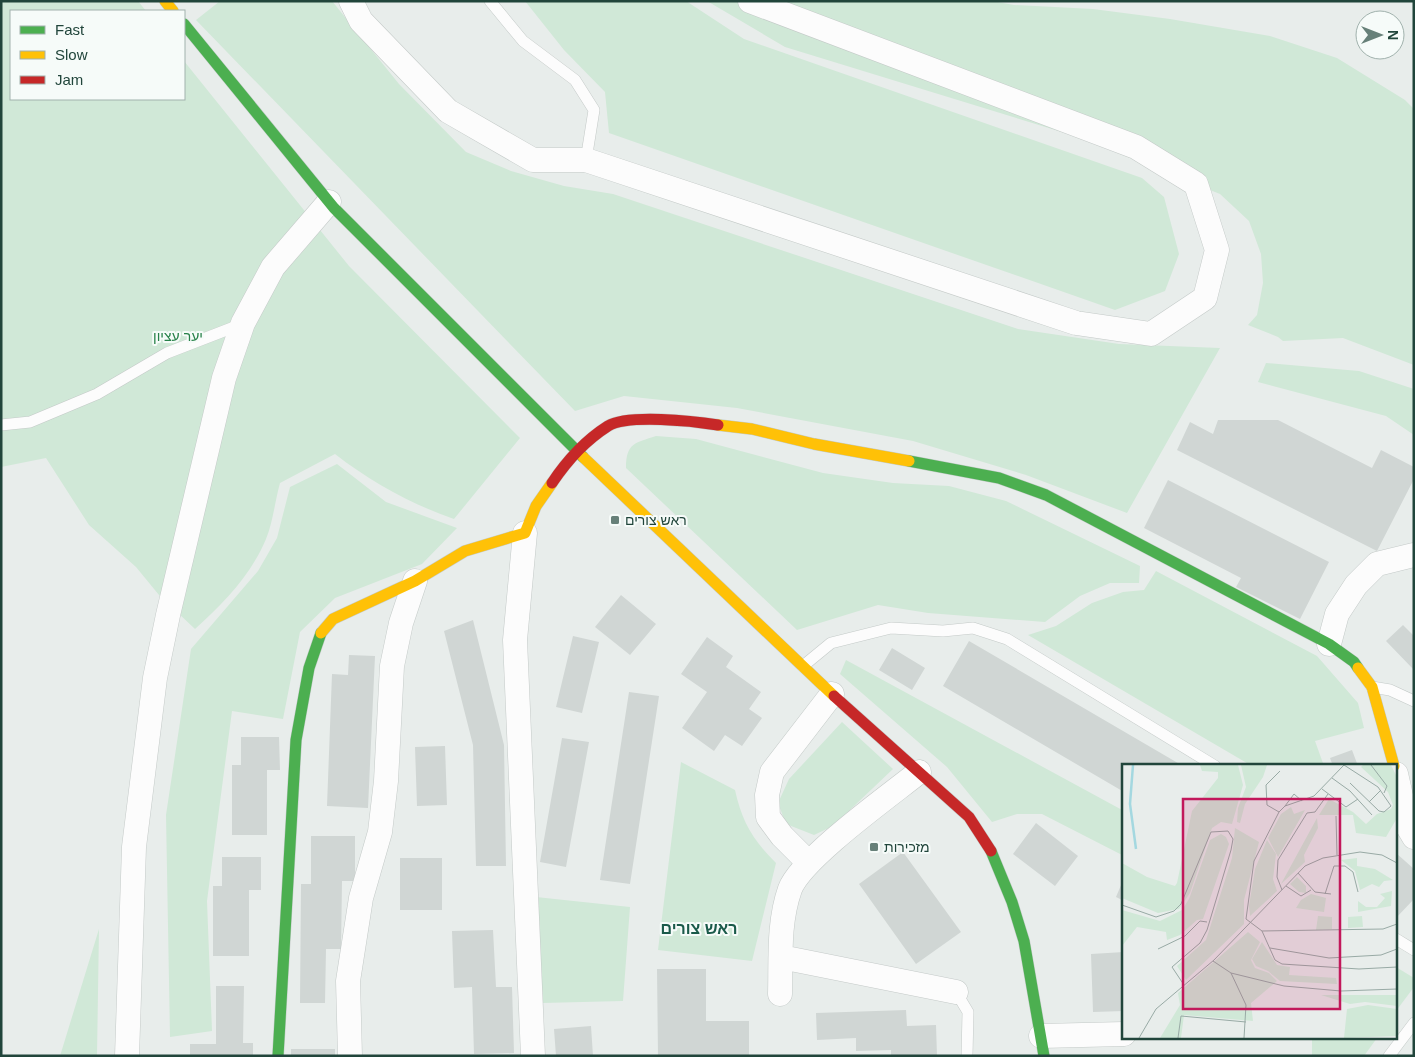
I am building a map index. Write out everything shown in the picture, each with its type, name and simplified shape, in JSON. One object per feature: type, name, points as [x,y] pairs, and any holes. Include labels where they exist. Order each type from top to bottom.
[{"type":"street","points":[[351,1],[361,21],[448,111],[532,160],[586,160],[1076,322],[1151,334],[1205,298],[1217,250],[1196,184],[1136,148],[750,1]]},
{"type":"street","points":[[185,25],[329,202],[578,451],[802,666],[969,817],[994,855],[1012,902],[1024,942],[1043,1046],[1122,1034]]},
{"type":"street","points":[[127,1056],[134,847],[155,678],[224,378],[243,323],[273,267],[329,202]]},
{"type":"street","points":[[533,1056],[515,640],[525,533],[536,506],[563,466],[609,425],[643,419],[690,421],[752,429],[814,444],[999,478],[1046,495],[1329,644],[1354,662],[1372,687],[1393,764]]},
{"type":"street","points":[[278,1056],[296,740],[309,668],[320,634],[333,619],[415,581],[465,551],[525,533]]},
{"type":"street","points":[[1329,644],[1337,614],[1356,585],[1377,564],[1414,555]]},
{"type":"street","points":[[350,1056],[348,981],[361,898],[380,832],[386,781],[392,666],[401,623],[415,581]]},
{"type":"street","points":[[808,862],[782,836],[768,817],[767,794],[772,772],[832,694]]},
{"type":"street","points":[[780,994],[782,921],[791,887],[808,862],[919,772]]},
{"type":"street","points":[[1398,777],[1408,793],[1408,826],[1414,837]]},
{"type":"street","points":[[781,957],[956,992]]},
{"type":"lane","points":[[490,1],[523,41],[575,80],[594,110],[586,160]]},
{"type":"lane","points":[[1,425],[30,422],[97,394],[167,353],[243,323]]},
{"type":"lane","points":[[802,666],[831,643],[855,635],[891,628],[944,632],[974,628],[1007,639],[1212,764]]},
{"type":"lane","points":[[1372,687],[1390,690],[1414,701]]},
{"type":"lane","points":[[1398,939],[1414,950]]},
{"type":"lane","points":[[956,992],[968,1012],[967,1056]]},
{"type":"lane","points":[[1389,1056],[1414,1024]]},
{"type":"green space","name":"יער עציון","points":[[1,1],[138,1],[145,10],[10,10],[10,100],[185,100],[185,62],[349,266],[520,438],[454,519],[392,491],[363,474],[335,454],[280,483],[266,539],[253,565],[226,599],[195,629],[159,595],[136,567],[89,525],[46,458],[1,467]]},
{"type":"green space","points":[[220,1],[332,1],[399,84],[466,152],[511,171],[564,186],[613,194],[1018,329],[1119,344],[1220,348],[1127,513],[1026,475],[913,441],[737,408],[624,396],[575,411],[196,20]]},
{"type":"green space","points":[[525,1],[686,1],[744,39],[1142,178],[1164,197],[1179,254],[1165,291],[1115,310],[609,133],[605,92],[564,50]]},
{"type":"green space","points":[[707,1],[992,1],[1014,5],[1093,9],[1170,19],[1270,36],[1337,58],[1405,100],[1414,109],[1414,365],[1343,338],[1283,341],[1278,337],[1248,325],[1257,315],[1263,283],[1261,254],[1249,221],[1220,194],[1078,137],[785,47]]},
{"type":"green space","points":[[1266,363],[1359,371],[1414,389],[1414,435],[1386,416],[1258,382]]},
{"type":"green space","points":[[656,436],[696,439],[823,473],[893,483],[949,486],[1006,501],[1140,566],[1139,583],[1110,583],[1080,596],[1045,622],[928,613],[878,605],[797,630],[626,468],[628,453],[633,445]]},
{"type":"green space","points":[[337,464],[386,502],[457,528],[422,564],[335,598],[300,632],[283,719],[232,711],[207,901],[212,1031],[170,1037],[166,815],[191,649],[258,571],[277,538],[290,487]]},
{"type":"green space","points":[[1156,571],[1317,656],[1358,703],[1364,728],[1315,741],[1323,764],[1249,764],[1028,635],[1056,626],[1092,603],[1123,592],[1144,590]]},
{"type":"green space","points":[[846,660],[1122,810],[1122,855],[1042,814],[1017,814],[992,822],[947,767],[840,674]]},
{"type":"green space","points":[[842,722],[893,769],[833,826],[814,835],[786,824],[778,803],[789,779]]},
{"type":"green space","points":[[681,762],[735,790],[741,812],[750,830],[776,863],[752,961],[658,950]]},
{"type":"green space","points":[[536,897],[630,907],[623,1001],[542,1003]]},
{"type":"green space","points":[[99,929],[97,1056],[60,1056]]},
{"type":"green space","points":[[1398,968],[1414,978],[1414,987],[1398,1008]]},
{"type":"green space","points":[[1312,1040],[1376,1040],[1364,1056],[1312,1056]]},
{"type":"building","points":[[1218,420],[1278,420],[1372,468],[1381,450],[1414,467],[1414,479],[1377,551],[1177,450],[1190,422],[1213,434]]},
{"type":"building","points":[[1168,480],[1329,562],[1300,619],[1236,587],[1241,578],[1144,528]]},
{"type":"building","points":[[621,595],[656,624],[630,655],[595,627]]},
{"type":"building","points":[[473,620],[504,745],[506,866],[476,866],[473,745],[444,631]]},
{"type":"building","points":[[1403,625],[1414,636],[1414,670],[1386,641]]},
{"type":"building","points":[[573,636],[599,642],[582,713],[556,707]]},
{"type":"building","points":[[707,637],[733,656],[726,667],[761,692],[749,709],[762,718],[742,746],[725,735],[714,751],[682,728],[707,692],[681,674]]},
{"type":"building","points":[[969,641],[1180,764],[1122,764],[1122,791],[943,686]]},
{"type":"building","points":[[892,648],[925,668],[912,690],[879,670]]},
{"type":"building","points":[[349,655],[375,656],[368,808],[327,806],[332,674],[348,675]]},
{"type":"building","points":[[629,692],[659,696],[630,884],[600,880]]},
{"type":"building","points":[[241,737],[279,737],[280,770],[267,770],[267,835],[232,835],[232,765],[241,765]]},
{"type":"building","points":[[562,738],[589,742],[566,867],[540,862]]},
{"type":"building","points":[[445,746],[447,805],[417,806],[415,747]]},
{"type":"building","points":[[1352,750],[1357,764],[1332,764],[1330,758]]},
{"type":"building","points":[[1036,823],[1078,856],[1055,886],[1013,854]]},
{"type":"building","points":[[311,836],[355,836],[355,881],[342,881],[341,949],[326,949],[325,1003],[300,1003],[301,884],[311,884]]},
{"type":"building","points":[[903,852],[961,932],[916,964],[859,884]]},
{"type":"building","points":[[1398,855],[1414,869],[1414,899],[1398,916]]},
{"type":"building","points":[[222,857],[261,857],[261,890],[249,890],[249,956],[213,956],[213,886],[222,886]]},
{"type":"building","points":[[400,858],[442,858],[442,910],[400,910]]},
{"type":"building","points":[[1122,883],[1122,900],[1116,897]]},
{"type":"building","points":[[493,930],[496,987],[512,987],[514,1053],[474,1054],[472,987],[454,988],[452,931]]},
{"type":"building","points":[[1122,952],[1122,1011],[1093,1012],[1091,954]]},
{"type":"building","points":[[657,969],[706,969],[706,1021],[749,1021],[749,1056],[658,1056]]},
{"type":"building","points":[[216,986],[244,986],[243,1043],[253,1043],[253,1056],[190,1056],[190,1044],[216,1044]]},
{"type":"building","points":[[906,1010],[907,1026],[936,1025],[937,1056],[891,1056],[891,1050],[856,1051],[856,1038],[817,1040],[816,1013]]},
{"type":"building","points":[[591,1026],[593,1056],[556,1056],[554,1029]]},
{"type":"building","points":[[291,1049],[335,1049],[335,1056],[291,1056]]},
{"type":"traffic: fast","points":[[185,25],[334,208],[583,457]]},
{"type":"traffic: fast","points":[[909,461],[999,478],[1046,495],[1329,644],[1354,662],[1358,668]]},
{"type":"traffic: fast","points":[[278,1056],[296,740],[309,668],[321,633]]},
{"type":"traffic: fast","points":[[991,851],[1012,902],[1024,941],[1044,1056]]},
{"type":"traffic: slow","points":[[165,1],[172,10]]},
{"type":"traffic: slow","points":[[718,425],[752,429],[814,444],[909,461]]},
{"type":"traffic: slow","points":[[583,457],[834,696]]},
{"type":"traffic: slow","points":[[321,633],[333,619],[415,581],[465,551],[525,533],[536,506],[552,483]]},
{"type":"traffic: slow","points":[[1358,668],[1372,687],[1393,764]]},
{"type":"traffic: jam","points":[[552,483],[570,459],[584,445],[608,426],[617,422],[645,419],[718,425]]},
{"type":"traffic: jam","points":[[834,696],[969,817],[991,851]]},
{"type":"place","name":"ראש צורים","points":[[615,520]]},
{"type":"place","name":"מזכירות","points":[[874,847]]},
{"type":"district","name":"ראש צורים","points":[[699,928]]}]
